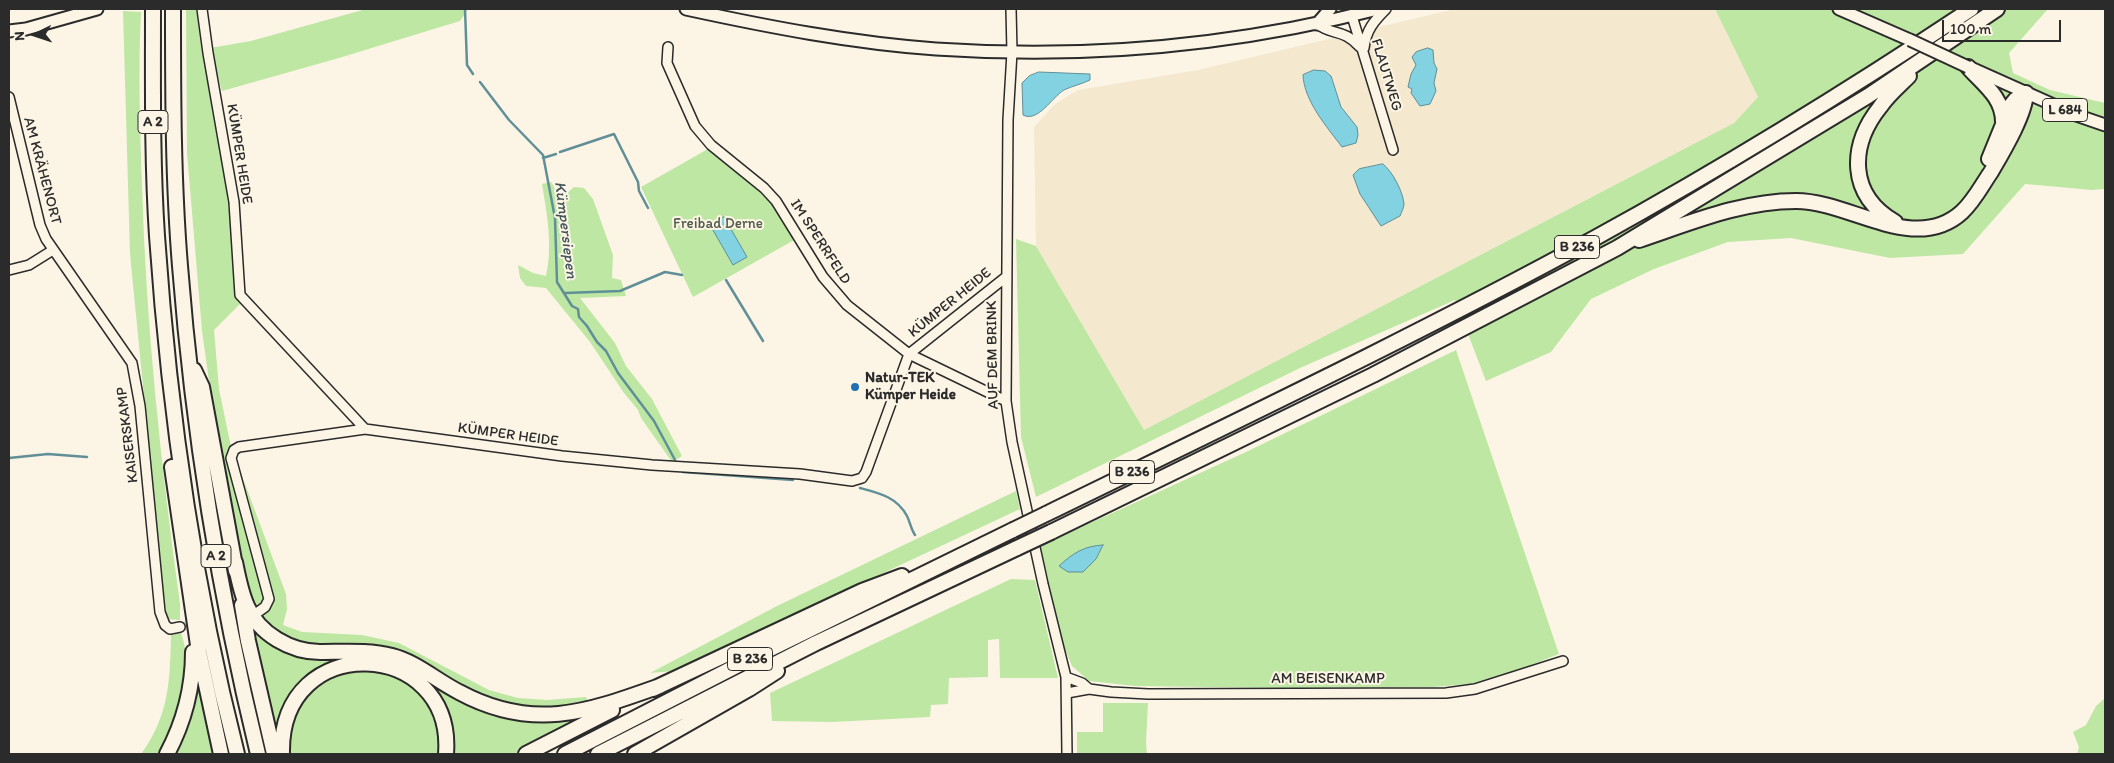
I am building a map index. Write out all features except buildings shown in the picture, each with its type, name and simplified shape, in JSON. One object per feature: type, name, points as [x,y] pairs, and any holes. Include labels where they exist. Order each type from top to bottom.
[{"type":"highway","name":"A 2","points":[[153,9],[153,130],[157,234],[173,412],[204,609],[237,754]]},
{"type":"highway","name":"A 2","points":[[173,9],[175,174],[188,356],[200,454],[216,555],[232,640],[258,754]]},
{"type":"highway","points":[[1921,42],[1956,9]]},
{"type":"highway","name":"B 236","points":[[566,754],[752,658],[1400,340],[1595,238],[1787,126],[1971,9]]},
{"type":"highway","name":"B 236","points":[[598,754],[816,643],[1051,532],[1373,375],[1617,248],[1757,164],[1929,56],[1997,9]]},
{"type":"highway","points":[[1904,228],[1886,217],[1868,199],[1859,176],[1858,152],[1865,130],[1880,106],[1929,56]]},
{"type":"highway","points":[[1974,71],[1997,98],[2003,114],[2003,123]]},
{"type":"highway","points":[[1976,195],[2003,123],[2015,100],[2026,93]]},
{"type":"highway","points":[[1617,248],[1699,219],[1769,203],[1797,201],[1816,203],[1836,207],[1885,225],[1904,228],[1930,228],[1947,223],[1962,213],[1994,167],[2026,104],[2026,93]]},
{"type":"highway","points":[[188,356],[202,387],[248,641],[274,754]]},
{"type":"highway","points":[[173,412],[168,442],[198,652],[221,754]]},
{"type":"highway","points":[[235,562],[243,595],[252,616],[266,631],[289,646],[317,652],[364,652],[394,656],[465,695],[506,710],[537,715],[573,713],[604,706],[660,686]]},
{"type":"highway","points":[[526,754],[660,686],[862,591],[894,578],[937,567]]},
{"type":"highway","points":[[167,754],[182,722],[191,688],[193,670],[193,614]]},
{"type":"highway","points":[[635,754],[749,689],[816,643]]},
{"type":"highway","points":[[282,754],[284,728],[288,714],[302,691],[322,674],[333,668],[360,663],[385,665],[415,680],[424,688],[432,698],[443,720],[447,743],[446,754]]},
{"type":"main road","points":[[9,31],[26,29],[97,9]]},
{"type":"main road","points":[[686,9],[843,38],[935,49],[1012,52],[1112,50],[1163,46],[1237,37],[1317,24],[1351,12],[1378,9]]},
{"type":"main road","points":[[1317,24],[1330,9]]},
{"type":"main road","name":"L 684","points":[[1839,9],[1875,23],[1974,71],[2076,115],[2105,125]]},
{"type":"main road","points":[[1865,9],[1875,23]]},
{"type":"street","name":"KÜMPER HEIDE","points":[[202,9],[234,202],[240,296],[359,420],[365,429],[608,461],[800,474],[852,481],[862,478],[866,472],[909,354],[1006,277]]},
{"type":"street","name":"AUF DEM BRINK","points":[[1011,9],[1012,52],[1008,120],[1006,401],[1012,442],[1044,591],[1066,677],[1067,754]]},
{"type":"street","points":[[1363,50],[1370,27],[1386,9]]},
{"type":"street","name":"FLAUTWEG","points":[[1351,12],[1393,150]]},
{"type":"street","points":[[1317,24],[1353,39],[1363,50]]},
{"type":"street","name":"IM SPERRFELD","points":[[668,46],[667,63],[695,126],[711,145],[764,188],[776,201],[824,277],[847,305],[909,354],[1006,401]]},
{"type":"street","name":"AM KRÄHENORT","points":[[9,97],[42,229],[52,250]]},
{"type":"street","points":[[9,270],[29,265],[52,250]]},
{"type":"street","name":"KAISERSKAMP","points":[[52,250],[132,363],[140,406],[160,612],[164,625],[170,629],[180,627]]},
{"type":"street","points":[[258,612],[268,604],[268,592],[255,552],[231,454],[239,447],[365,429]]},
{"type":"street","name":"AM BEISENKAMP","points":[[1067,693],[1089,689],[1148,694],[1446,692],[1475,689],[1563,660]]},
{"type":"street","name":"AM BEISENKAMP","points":[[1066,677],[1082,683],[1089,689]]},
{"type":"shaded area","points":[[1455,9],[1715,9],[1758,97],[1734,123],[1144,430],[1036,246],[1034,127],[1055,104],[1078,90],[1198,70]]},
{"type":"green space","points":[[186,9],[196,9],[224,170],[240,304],[214,330],[219,389],[231,447],[227,455],[230,472],[266,598],[256,609],[244,572],[211,395],[202,331],[187,153]]},
{"type":"green space","points":[[366,9],[468,9],[460,21],[222,91],[210,48],[251,41]]},
{"type":"green space","points":[[1715,9],[2048,9],[2009,53],[2013,73],[2050,90],[2105,103],[2105,189],[2092,190],[2025,184],[1963,254],[1890,258],[1791,238],[1728,242],[1654,269],[1591,299],[1551,352],[1486,381],[1455,300],[1300,368],[1036,497],[1021,437],[1016,239],[1036,246],[1144,430],[1734,123],[1758,97]]},
{"type":"green space","points":[[123,11],[141,12],[140,121],[147,291],[155,396],[180,604],[180,620],[167,619],[164,600],[130,254]]},
{"type":"green space","name":"Freibad Derne","points":[[708,149],[777,209],[796,239],[693,297],[641,187]]},
{"type":"green space","points":[[551,182],[555,189],[560,213],[564,212],[566,194],[574,187],[584,188],[593,199],[613,255],[612,278],[621,280],[626,296],[580,298],[615,343],[626,366],[652,399],[682,456],[672,462],[590,342],[546,288],[526,286],[520,278],[518,265],[533,273],[546,276],[549,242],[542,184]]},
{"type":"green space","points":[[1456,350],[1559,654],[1526,667],[1470,684],[1432,687],[1282,688],[1135,686],[1089,681],[1072,666],[1064,647],[1040,546],[1246,452]]},
{"type":"green space","points":[[235,457],[286,594],[287,609],[283,625],[302,632],[362,635],[399,643],[489,690],[518,698],[547,700],[586,697],[589,705],[535,707],[502,702],[469,691],[412,658],[385,647],[351,643],[320,644],[305,642],[290,638],[276,630],[261,617],[272,605],[271,595]]},
{"type":"green space","points":[[1016,491],[1020,509],[674,671],[650,673],[777,606]]},
{"type":"green space","points":[[1011,579],[1035,580],[1058,678],[1000,678],[999,639],[988,640],[988,677],[949,678],[948,704],[931,705],[930,717],[833,722],[772,721],[770,693]]},
{"type":"green space","points":[[250,624],[272,642],[390,660],[470,702],[587,714],[514,754],[450,754],[425,683],[344,660],[287,704],[276,739]]},
{"type":"green space","points":[[181,633],[185,647],[186,663],[182,696],[177,712],[157,754],[141,754],[163,712],[170,668],[171,635]]},
{"type":"green space","points":[[357,669],[383,672],[398,677],[412,686],[424,698],[436,720],[440,754],[287,754],[288,738],[292,723],[306,698],[328,680],[341,673]]},
{"type":"green space","points":[[196,675],[215,754],[171,754]]},
{"type":"green space","points":[[2105,698],[2105,754],[2077,754],[2079,747],[2073,732],[2086,725],[2096,706]]},
{"type":"green space","points":[[1103,703],[1148,703],[1147,754],[1077,754],[1077,732],[1103,732]]},
{"type":"water","points":[[1428,48],[1433,50],[1434,63],[1437,69],[1434,83],[1436,91],[1430,104],[1420,106],[1411,93],[1412,89],[1408,87],[1411,74],[1416,65],[1412,57],[1416,52]]},
{"type":"water","points":[[1314,70],[1325,71],[1331,76],[1341,107],[1357,127],[1356,143],[1342,147],[1312,104],[1304,85],[1303,75]]},
{"type":"water","points":[[1039,72],[1090,74],[1090,80],[1059,93],[1045,108],[1029,117],[1023,115],[1022,83],[1029,76]]},
{"type":"water","points":[[1383,164],[1397,182],[1404,204],[1400,216],[1381,226],[1360,194],[1353,175],[1359,169]]},
{"type":"water","points":[[724,217],[747,257],[733,265],[710,225]]},
{"type":"water","points":[[1103,545],[1096,559],[1083,572],[1068,572],[1059,566],[1079,551]]},
{"type":"waterway","name":"Kümpersiepen","points":[[465,9],[467,65],[473,74]]},
{"type":"waterway","name":"Kümpersiepen","points":[[480,82],[509,120],[543,155],[555,218],[557,282],[572,306],[578,309],[579,317],[606,351],[618,373],[654,421],[675,460]]},
{"type":"waterway","points":[[560,152],[614,134],[638,182],[639,191],[648,208]]},
{"type":"waterway","points":[[543,158],[556,154]]},
{"type":"waterway","points":[[565,293],[620,291],[665,272],[682,275]]},
{"type":"waterway","points":[[726,280],[763,341]]},
{"type":"waterway","points":[[9,458],[48,454],[87,457]]},
{"type":"waterway","name":"Kümpersiepen","points":[[683,472],[793,480]]},
{"type":"waterway","name":"Kümpersiepen","points":[[860,488],[881,494],[898,504],[907,516],[915,535]]},
{"type":"tunnel","points":[[180,627],[248,614]]},
{"type":"place","name":"Natur-TEK Kümper Heide","points":[[855,387]]}]
